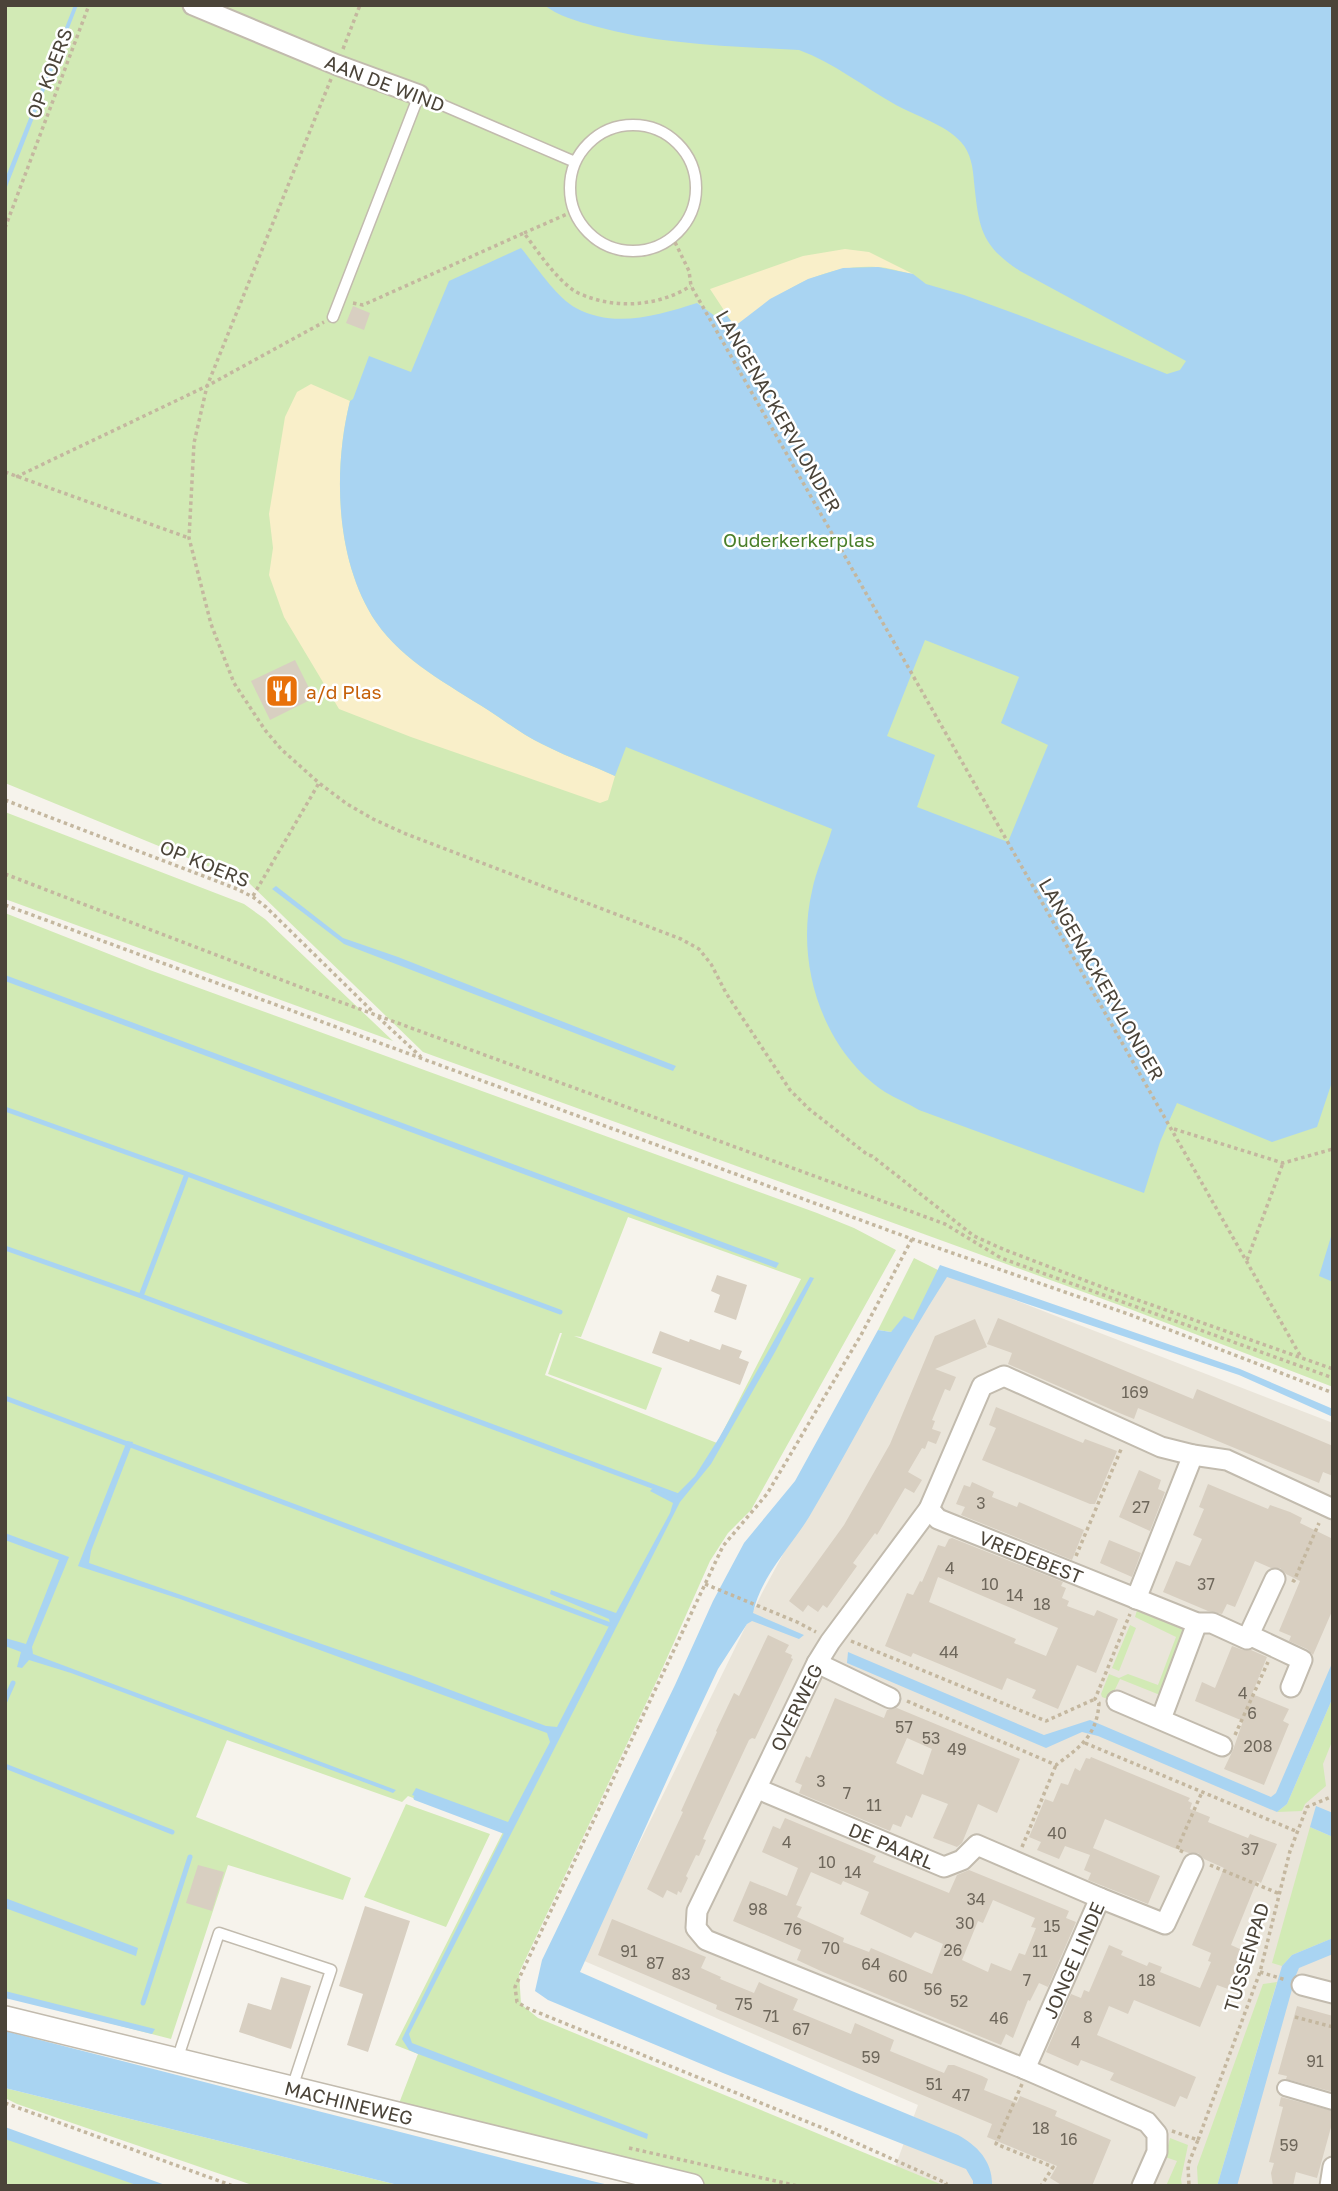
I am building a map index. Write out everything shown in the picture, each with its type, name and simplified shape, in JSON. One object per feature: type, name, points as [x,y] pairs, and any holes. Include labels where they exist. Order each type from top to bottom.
[{"type":"street","name":"AAN DE WIND","points":[[194,5],[337,65],[419,95]]},
{"type":"street","name":"OVERWEG","points":[[1157,2134],[1147,2122],[1026,2069],[706,1940],[696,1928],[697,1911],[817,1663],[929,1509],[982,1386],[1004,1376],[1161,1447],[1227,1460],[1330,1508]]},
{"type":"street","points":[[1136,1599],[1194,1455]]},
{"type":"street","name":"VREDEBEST","points":[[929,1509],[939,1519],[1069,1572],[1197,1623],[1212,1623],[1247,1639],[1249,1635],[1302,1660],[1291,1687]]},
{"type":"street","points":[[1249,1635],[1275,1579]]},
{"type":"street","points":[[1161,1719],[1197,1623]]},
{"type":"street","points":[[817,1663],[890,1698]]},
{"type":"street","points":[[1116,1700],[1222,1746]]},
{"type":"street","name":"DE PAARL","points":[[758,1789],[943,1867],[962,1860],[977,1845],[1100,1898]]},
{"type":"street","name":"JONGE LINDE","points":[[1026,2069],[1100,1898],[1165,1924],[1194,1861]]},
{"type":"street","points":[[1301,1985],[1333,1993]]},
{"type":"street","name":"MACHINEWEG","points":[[5,2018],[692,2186]]},
{"type":"street","points":[[1285,2088],[1333,2102]]},
{"type":"street","points":[[1142,2186],[1157,2152],[1157,2134]]},
{"type":"street","points":[[1330,2186],[1333,2167]]},
{"type":"lane","name":"AAN DE WIND","points":[[419,95],[575,162]]},
{"type":"lane","points":[[333,317],[419,95]]},
{"type":"lane","points":[[639,125],[659,130],[674,140],[687,155],[694,172],[696,190],[687,220],[672,236],[651,248],[620,250],[604,244],[589,233],[574,211],[570,184],[575,162],[586,145],[602,133],[619,126],[639,125]]},
{"type":"lane","points":[[177,2060],[219,1933],[331,1970],[292,2088]]},
{"type":"path","name":"OP KOERS","points":[[5,228],[89,5]]},
{"type":"path","points":[[360,5],[207,386],[194,443],[190,538],[211,624],[234,683],[265,730],[281,749],[319,783],[373,820],[681,939],[699,949],[790,1090],[809,1109],[974,1236],[1102,1287],[1333,1369]]},
{"type":"path","points":[[16,477],[207,386],[333,317],[349,303],[363,305],[574,211]]},
{"type":"path","points":[[524,233],[549,267],[575,292],[601,301],[638,305],[675,296],[691,286]]},
{"type":"path","name":"LANGENACKERVLONDER","points":[[672,236],[689,271],[691,286],[1302,1358]]},
{"type":"path","points":[[5,472],[190,538]]},
{"type":"path","points":[[253,897],[319,783]]},
{"type":"path","name":"OP KOERS","points":[[5,800],[253,897],[424,1059]]},
{"type":"path","points":[[5,874],[945,1224],[1001,1258],[1333,1378]]},
{"type":"path","points":[[5,905],[912,1239],[1131,1315],[1333,1393]]},
{"type":"path","points":[[1172,1129],[1283,1163],[1333,1149]]},
{"type":"path","points":[[1247,1260],[1283,1163]]},
{"type":"path","points":[[912,1239],[861,1335],[767,1494],[723,1546],[515,1987],[517,2002],[825,2129],[946,2183],[946,2186]]},
{"type":"path","points":[[1069,1572],[1128,1432]]},
{"type":"path","points":[[1275,1579],[1280,1574],[1294,1581],[1330,1508]]},
{"type":"path","points":[[705,1584],[806,1626],[830,1642],[850,1641],[1046,1721],[1095,1699],[1136,1599]]},
{"type":"path","points":[[1222,1746],[1229,1749],[1275,1647]]},
{"type":"path","points":[[890,1698],[894,1695],[1056,1765]]},
{"type":"path","points":[[1016,1862],[1056,1765],[1084,1743],[1098,1713],[1099,1703],[1095,1699]]},
{"type":"path","points":[[1084,1743],[1298,1832]]},
{"type":"path","points":[[1202,1792],[1177,1849],[1194,1861],[1280,1894]]},
{"type":"path","name":"TUSSENPAD","points":[[1189,2186],[1188,2165],[1260,1972],[1290,1851],[1307,1807],[1333,1796]]},
{"type":"path","points":[[1260,1972],[1273,1976]]},
{"type":"path","points":[[1295,2017],[1333,2027]]},
{"type":"path","points":[[1026,2069],[996,2144],[1053,2167],[1041,2186]]},
{"type":"path","points":[[5,2103],[233,2186]]},
{"type":"path","points":[[1157,2134],[1175,2131],[1198,2140]]},
{"type":"shaded area","points":[[937,1270],[1333,1423],[1333,2186],[888,2186],[918,2105],[582,1960],[762,1593]]},
{"type":"green space","name":"Ouderkerkerplas","points":[[5,5],[1333,5],[1333,1387],[1122,1306],[423,1052],[249,883],[5,783]]},
{"type":"green space","points":[[5,812],[244,904],[265,919],[393,1041],[5,899]]},
{"type":"green space","points":[[5,913],[147,969],[817,1213],[854,1228],[896,1250],[751,1510],[728,1533],[710,1561],[519,1973],[521,2004],[538,2018],[945,2186],[710,2186],[398,2106],[418,2054],[395,2045],[503,1832],[408,1796],[402,1802],[227,1740],[196,1817],[351,1878],[343,1900],[228,1865],[171,2039],[5,1996]],"holes":[[[628,1217],[801,1279],[717,1443],[545,1375],[562,1333],[548,1374],[646,1410],[662,1368],[574,1336],[581,1337]]]},
{"type":"green space","points":[[914,1258],[946,1274],[913,1320],[891,1332],[878,1330]]},
{"type":"green space","points":[[1138,1607],[1178,1624],[1184,1632],[1160,1695],[1120,1679],[1110,1700],[1101,1694],[1109,1674],[1119,1678],[1128,1674],[1158,1685],[1176,1637],[1135,1617]]},
{"type":"green space","points":[[1130,1625],[1136,1628],[1119,1671],[1112,1668]]},
{"type":"green space","points":[[1333,1697],[1333,1739],[1323,1764],[1326,1786],[1305,1804],[1302,1811],[1277,1812],[1287,1804]]},
{"type":"green space","points":[[406,1804],[490,1834],[446,1927],[364,1897]]},
{"type":"green space","points":[[1310,1827],[1333,1837],[1333,1938],[1292,1955],[1282,1966],[1272,1963]]},
{"type":"green space","points":[[1277,1982],[1217,2186],[1198,2186],[1197,2167],[1263,1984]]},
{"type":"green space","points":[[5,2088],[402,2186],[255,2186],[17,2104],[5,2098]]},
{"type":"green space","points":[[5,2135],[140,2186],[5,2186]]},
{"type":"green space","points":[[1170,2138],[1188,2145],[1182,2186],[1166,2186],[1177,2161],[1165,2157]]},
{"type":"sand","points":[[845,249],[869,252],[913,274],[876,267],[836,270],[783,293],[735,327],[710,289],[803,256]]},
{"type":"sand","points":[[311,384],[350,401],[341,456],[341,514],[352,571],[362,598],[376,622],[399,649],[413,660],[521,732],[615,776],[608,800],[600,803],[339,709],[284,617],[269,575],[273,548],[269,514],[285,417],[297,392]]},
{"type":"water","points":[[74,5],[78,5],[5,192],[5,179]]},
{"type":"water","name":"Ouderkerkerplas","points":[[544,5],[1333,5],[1333,1079],[1317,1127],[1272,1142],[1177,1103],[1160,1142],[1144,1193],[919,1110],[893,1097],[863,1074],[845,1053],[818,1003],[811,975],[807,947],[808,919],[814,883],[832,829],[626,747],[615,776],[560,753],[528,736],[428,671],[399,649],[376,622],[362,598],[352,571],[341,514],[341,456],[350,401],[369,356],[411,372],[449,281],[521,248],[569,303],[606,318],[636,318],[697,303],[715,316],[724,312],[735,326],[770,299],[808,279],[843,268],[878,267],[913,274],[926,284],[1032,320],[1167,374],[1180,370],[1186,361],[1007,262],[984,234],[971,161],[961,142],[939,126],[896,105],[824,62],[799,50],[696,44],[619,32],[568,18]],"holes":[[[925,640],[1019,677],[1001,723],[1048,745],[1008,842],[917,807],[935,755],[887,736]]]},
{"type":"water","points":[[276,886],[343,938],[676,1066],[673,1071],[344,944],[272,889]]},
{"type":"water","points":[[5,975],[779,1263],[776,1268],[5,981]]},
{"type":"water","points":[[1333,1230],[1333,1282],[1319,1276]]},
{"type":"water","points":[[940,1265],[1240,1369],[1333,1409],[1333,1417],[1239,1375],[947,1277],[809,1517],[762,1587],[753,1613],[804,1635],[799,1639],[752,1621],[747,1624],[718,1669],[580,1972],[958,2135],[972,2144],[987,2162],[992,2186],[973,2186],[966,2169],[723,2073],[548,2000],[535,1991],[542,1960],[713,1601],[744,1543],[795,1481],[878,1330],[891,1332],[904,1316],[913,1320]]},
{"type":"water","points":[[810,1277],[814,1278],[775,1352],[711,1464],[680,1502],[409,2034],[412,2043],[648,2134],[647,2139],[418,2054],[409,2050],[402,2039],[505,1831],[412,1795],[416,1788],[508,1822],[550,1742],[547,1733],[180,1599],[78,1566],[127,1441],[133,1442],[91,1551],[89,1563],[411,1675],[546,1726],[557,1727],[610,1624],[609,1619],[550,1594],[551,1590],[616,1613],[673,1503],[650,1491],[653,1488],[675,1496],[695,1476]]},
{"type":"water","points":[[5,1533],[69,1557],[32,1647],[33,1654],[396,1790],[393,1793],[71,1673],[29,1660],[22,1668],[17,1667],[21,1652],[5,1646],[5,1638],[26,1644],[59,1560],[5,1540]]},
{"type":"water","points":[[848,1652],[1044,1735],[1090,1720],[1271,1797],[1276,1793],[1333,1661],[1333,1697],[1287,1804],[1277,1812],[1098,1736],[1082,1732],[1046,1748],[847,1663]]},
{"type":"water","points":[[1316,1806],[1333,1813],[1333,1837],[1310,1827]]},
{"type":"water","points":[[5,1898],[138,1948],[136,1956],[5,1908]]},
{"type":"water","points":[[1333,1938],[1333,1954],[1299,1968],[1296,1975],[1237,2186],[1217,2186],[1282,1966],[1292,1955]]},
{"type":"water","points":[[5,1991],[155,2029],[152,2034],[5,1998]]},
{"type":"water","points":[[5,2031],[613,2186],[402,2186],[5,2088]]},
{"type":"water","points":[[5,2127],[168,2186],[139,2186],[5,2139]]},
{"type":"building","points":[[353,306],[370,313],[364,330],[346,323]]},
{"type":"building","points":[[295,660],[314,698],[270,720],[251,681]]},
{"type":"building","points":[[717,1275],[747,1285],[736,1320],[714,1312],[720,1295],[711,1291]]},
{"type":"building","points":[[998,1318],[1193,1399],[1197,1389],[1333,1446],[1333,1476],[1323,1472],[1319,1483],[1138,1408],[1134,1419],[1008,1364],[1012,1353],[987,1344]]},
{"type":"building","points":[[975,1319],[987,1347],[935,1369],[956,1377],[950,1391],[945,1389],[932,1420],[935,1421],[932,1429],[941,1432],[936,1444],[928,1441],[908,1472],[922,1480],[914,1493],[905,1488],[877,1535],[875,1533],[853,1563],[857,1566],[827,1608],[823,1605],[818,1612],[808,1605],[803,1612],[789,1601],[844,1525],[890,1444],[935,1336]]},
{"type":"building","points":[[660,1331],[720,1350],[722,1344],[742,1351],[739,1358],[749,1362],[740,1385],[652,1353]]},
{"type":"building","points":[[996,1407],[1083,1443],[1085,1439],[1117,1451],[1095,1504],[982,1460],[996,1428],[989,1425]]},
{"type":"building","points":[[1139,1470],[1161,1480],[1158,1489],[1165,1492],[1150,1531],[1119,1517]]},
{"type":"building","points":[[972,1482],[994,1492],[992,1497],[1017,1507],[1019,1502],[1084,1530],[1072,1560],[961,1515],[965,1507],[956,1504],[964,1485],[970,1487]]},
{"type":"building","points":[[1208,1484],[1268,1509],[1270,1505],[1290,1512],[1302,1518],[1300,1523],[1333,1539],[1333,1609],[1313,1655],[1307,1649],[1289,1641],[1291,1636],[1279,1631],[1300,1581],[1280,1568],[1271,1568],[1255,1561],[1235,1607],[1227,1604],[1222,1614],[1163,1592],[1176,1561],[1190,1566],[1202,1539],[1193,1535],[1204,1509],[1199,1507]]},
{"type":"building","points":[[949,1539],[1063,1582],[1061,1586],[1066,1588],[1062,1598],[1069,1601],[1067,1606],[1094,1616],[1097,1610],[1118,1619],[1096,1673],[1077,1665],[1058,1709],[1032,1698],[1036,1690],[1007,1678],[1002,1690],[913,1653],[911,1657],[885,1646],[907,1593],[913,1595],[920,1581],[922,1582],[938,1545],[945,1547]],"holes":[[[938,1577],[1058,1628],[1046,1656],[1014,1643],[1016,1639],[929,1602]]]},
{"type":"building","points":[[1109,1540],[1141,1553],[1132,1577],[1100,1563]]},
{"type":"building","points":[[768,1635],[789,1645],[785,1652],[792,1655],[793,1659],[755,1739],[749,1740],[703,1839],[706,1840],[699,1856],[696,1855],[686,1876],[688,1878],[681,1893],[678,1891],[677,1895],[667,1890],[663,1898],[647,1889],[734,1693],[739,1696]]},
{"type":"building","points":[[1232,1646],[1267,1657],[1252,1694],[1289,1709],[1283,1721],[1289,1724],[1264,1785],[1224,1769],[1243,1721],[1195,1701],[1202,1682],[1215,1688]]},
{"type":"building","points":[[835,1698],[884,1718],[887,1710],[897,1708],[1020,1759],[997,1813],[978,1804],[962,1843],[957,1847],[933,1838],[948,1804],[922,1794],[912,1818],[906,1815],[901,1827],[893,1824],[890,1831],[799,1793],[802,1785],[795,1782],[806,1756],[810,1758]],"holes":[[[907,1738],[932,1749],[923,1775],[896,1763]]]},
{"type":"building","points":[[1091,1757],[1190,1798],[1190,1809],[1210,1817],[1208,1822],[1248,1838],[1250,1834],[1277,1844],[1261,1883],[1257,1881],[1231,1945],[1255,1956],[1239,1993],[1217,1985],[1200,2027],[1134,2000],[1128,2014],[1109,2006],[1097,2035],[1196,2077],[1187,2099],[1180,2096],[1175,2107],[1110,2080],[1114,2073],[1081,2060],[1078,2066],[1046,2052],[1071,1994],[1081,1998],[1084,1990],[1089,1992],[1109,1945],[1123,1951],[1121,1955],[1147,1966],[1149,1962],[1162,1967],[1160,1972],[1200,1988],[1211,1962],[1208,1961],[1211,1953],[1192,1945],[1224,1868],[1204,1859],[1198,1853],[1174,1848],[1105,1819],[1093,1848],[1160,1876],[1148,1904],[1088,1880],[1091,1873],[1084,1870],[1090,1855],[1065,1846],[1059,1859],[1037,1850],[1041,1842],[1029,1837],[1045,1799],[1053,1802],[1061,1783],[1068,1785],[1075,1768],[1080,1771],[1086,1758]]},
{"type":"building","points":[[785,1818],[876,1856],[873,1862],[949,1893],[957,1875],[969,1870],[1069,1911],[1066,1918],[1076,1922],[1048,1987],[1039,1983],[1030,2001],[1028,2000],[1013,2038],[1006,2034],[1001,2045],[823,1972],[797,1960],[801,1950],[733,1921],[750,1881],[787,1896],[798,1868],[762,1852],[773,1826],[780,1829]],"holes":[[[811,1872],[841,1885],[843,1881],[869,1892],[860,1914],[911,1938],[915,1932],[943,1944],[932,1974],[871,1948],[869,1952],[843,1942],[844,1938],[797,1917],[802,1907],[796,1905]],[[993,1900],[1035,1918],[1031,1927],[1036,1928],[1025,1955],[1019,1953],[1011,1971],[991,1963],[988,1972],[962,1960],[978,1921],[983,1923]]]},
{"type":"building","points":[[198,1865],[224,1872],[212,1911],[186,1903]]},
{"type":"building","points":[[365,1906],[410,1921],[368,2052],[347,2045],[363,1994],[339,1986]]},
{"type":"building","points":[[612,1919],[706,1957],[701,1968],[721,1977],[720,1979],[754,1993],[759,1982],[798,1999],[793,2010],[851,2034],[855,2023],[894,2040],[890,2051],[944,2073],[948,2065],[954,2065],[982,2076],[988,2079],[984,2090],[1017,2103],[1020,2096],[1057,2111],[1055,2116],[1111,2140],[1092,2186],[1063,2186],[1050,2178],[1057,2166],[987,2137],[992,2124],[716,2009],[717,2005],[598,1955]]},
{"type":"building","points":[[281,1977],[311,1986],[291,2049],[239,2032],[248,2003],[271,2010]]},
{"type":"building","points":[[1297,2006],[1333,2016],[1333,2092],[1286,2079],[1287,2076],[1278,2074]]},
{"type":"building","points":[[1281,2097],[1333,2111],[1317,2178],[1296,2172],[1293,2186],[1273,2186],[1271,2173],[1274,2163],[1269,2162],[1283,2107],[1279,2106]]},
{"type":"waterway","points":[[5,1109],[560,1312]]},
{"type":"waterway","points":[[187,1174],[141,1296],[676,1495]]},
{"type":"waterway","points":[[5,1248],[141,1296]]},
{"type":"waterway","points":[[5,1398],[608,1624]]},
{"type":"waterway","points":[[5,1701],[13,1683]]},
{"type":"waterway","points":[[5,1766],[172,1832]]},
{"type":"waterway","points":[[416,1798],[506,1832]]},
{"type":"waterway","points":[[143,2003],[190,1857]]},
{"type":"place","name":"a/d Plas","points":[[282,691]]}]
